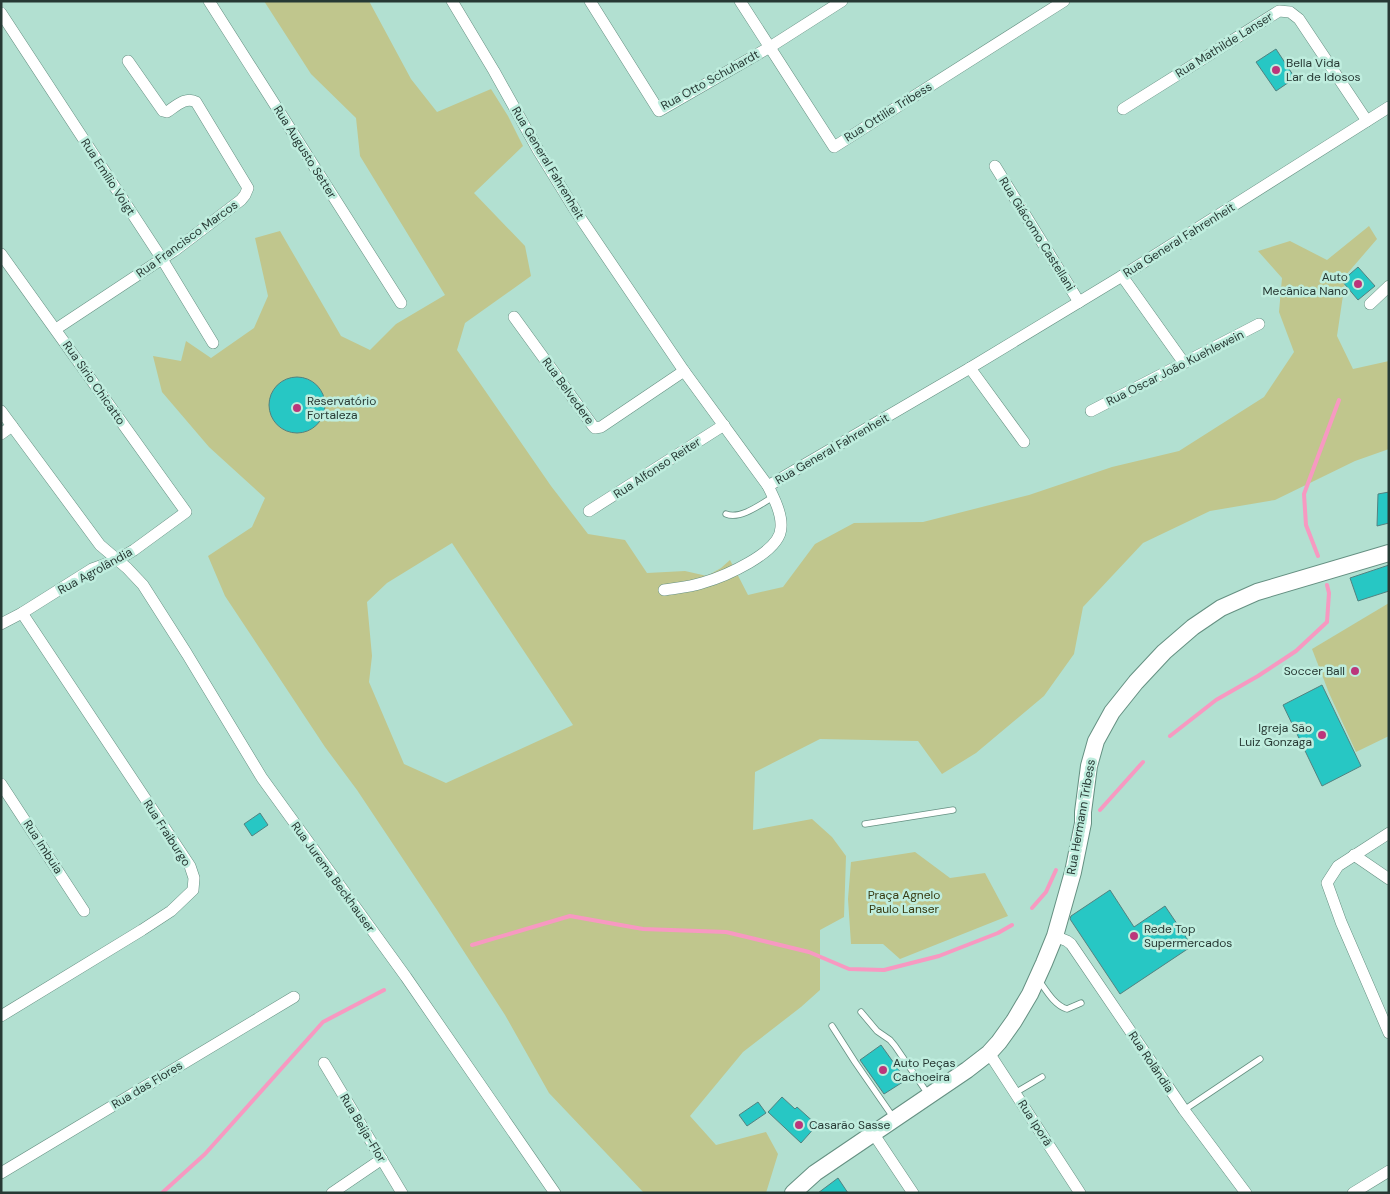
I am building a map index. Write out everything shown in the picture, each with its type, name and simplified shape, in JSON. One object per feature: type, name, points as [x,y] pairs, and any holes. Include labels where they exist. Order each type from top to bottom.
[{"type":"main road","name":"Rua Hermann Tribess","points":[[793,1193],[815,1173],[967,1070],[989,1053],[1014,1021],[1030,994],[1055,936],[1076,854],[1089,766],[1096,741],[1112,712],[1136,682],[1164,652],[1193,627],[1221,608],[1257,592],[1389,553]]},
{"type":"street","name":"Rua Augusto Setter","points":[[210,1],[400,303]]},
{"type":"street","name":"Rua General Fahrenheit","points":[[452,1],[538,150],[577,213],[684,371],[771,492],[1122,276],[1389,108]]},
{"type":"street","name":"Rua Otto Schuhardt","points":[[590,1],[659,112],[770,47]]},
{"type":"street","name":"Rua Ottilie Tribess","points":[[740,1],[834,147],[1064,1]]},
{"type":"street","points":[[770,47],[842,1]]},
{"type":"street","name":"Rua Mathilde Lanser","points":[[1123,109],[1279,10],[1290,12],[1298,19],[1367,121]]},
{"type":"street","name":"Rua Emílio Voigt","points":[[1,13],[162,259],[213,343]]},
{"type":"street","name":"Rua Francisco Marcos","points":[[56,329],[162,259],[240,200],[248,188],[196,102],[191,99],[187,100],[164,112],[128,61]]},
{"type":"street","name":"Rua Giácomo Castellani","points":[[995,166],[1079,302]]},
{"type":"street","name":"Rua Sírio Chicatto","points":[[1,254],[186,512]]},
{"type":"street","points":[[1122,276],[1184,363]]},
{"type":"street","points":[[1370,304],[1389,286]]},
{"type":"street","name":"Rua Belvedere","points":[[514,317],[595,428],[601,427],[684,371]]},
{"type":"street","name":"Rua Oscar João Kuehlewein","points":[[1091,411],[1260,324]]},
{"type":"street","points":[[970,368],[1024,442]]},
{"type":"street","name":"Rua Jurema Beckhauser","points":[[1,411],[100,545],[143,585],[262,778],[406,977],[554,1193]]},
{"type":"street","name":"Rua Alfonso Reiter","points":[[589,511],[724,425]]},
{"type":"street","points":[[1,434],[12,426]]},
{"type":"street","points":[[664,590],[700,584],[724,576],[770,549],[782,528],[771,492]]},
{"type":"street","name":"Rua Agrolândia","points":[[1,624],[92,570],[117,560],[134,550],[186,512]]},
{"type":"street","name":"Rua Fraiburgo","points":[[1,1016],[171,911],[193,890],[194,878],[190,866],[22,613]]},
{"type":"street","name":"Rua Imbuia","points":[[1,784],[84,910]]},
{"type":"street","points":[[1389,834],[1338,866],[1327,883],[1341,922],[1389,1033]]},
{"type":"street","points":[[1354,855],[1389,879]]},
{"type":"street","name":"Rua Rolândia","points":[[1055,936],[1071,944],[1184,1110],[1246,1193]]},
{"type":"street","name":"Rua das Flores","points":[[1,1173],[294,997]]},
{"type":"street","name":"Rua Iporã","points":[[989,1053],[1080,1193]]},
{"type":"street","name":"Rua Beija-Flor","points":[[324,1063],[402,1193]]},
{"type":"street","points":[[873,1133],[914,1193]]},
{"type":"street","points":[[332,1193],[382,1159]]},
{"type":"street","points":[[1353,1193],[1389,1171]]},
{"type":"lane","points":[[726,514],[731,516],[743,513],[771,492]]},
{"type":"lane","points":[[865,824],[954,810]]},
{"type":"lane","points":[[1037,978],[1062,1008],[1067,1009],[1080,1003]]},
{"type":"lane","points":[[860,1012],[877,1031],[890,1040],[929,1096]]},
{"type":"lane","points":[[832,1026],[895,1119]]},
{"type":"lane","points":[[1184,1110],[1260,1059]]},
{"type":"lane","points":[[1015,1094],[1042,1076]]},
{"type":"green space","points":[[264,1],[369,1],[411,79],[437,112],[491,89],[508,116],[523,146],[474,193],[525,246],[531,276],[465,323],[457,350],[551,486],[588,534],[625,540],[647,573],[685,571],[707,576],[730,560],[748,595],[783,587],[815,544],[854,523],[923,522],[1029,495],[1112,467],[1179,451],[1264,397],[1294,352],[1279,312],[1282,278],[1258,251],[1290,241],[1327,260],[1369,226],[1377,239],[1346,275],[1337,336],[1353,369],[1389,361],[1389,449],[1355,461],[1275,500],[1210,511],[1143,543],[1083,607],[1074,654],[1044,696],[976,753],[942,774],[918,741],[820,739],[755,772],[753,830],[812,819],[832,837],[846,856],[844,917],[820,930],[820,990],[743,1052],[690,1116],[716,1145],[766,1132],[778,1154],[766,1193],[644,1193],[549,1093],[505,1015],[437,910],[357,790],[325,747],[225,596],[208,556],[252,527],[265,498],[209,447],[162,392],[153,356],[181,361],[186,341],[211,358],[254,328],[268,296],[255,238],[280,231],[341,336],[370,350],[396,324],[445,295],[360,156],[356,118],[311,74]],"holes":[[[452,543],[573,725],[446,783],[404,764],[369,682],[372,656],[367,602],[387,583]]]},
{"type":"green space","name":"Soccer Ball","points":[[1389,603],[1389,736],[1356,752],[1329,693],[1312,649]]},
{"type":"green space","name":"Praça Agnelo Paulo Lanser","points":[[915,852],[950,878],[985,873],[1008,916],[900,959],[883,944],[851,944],[848,899],[851,862]]},
{"type":"building","name":"Bella Vida Lar de Idosos","points":[[1276,49],[1295,78],[1276,91],[1256,62]]},
{"type":"building","name":"Auto Mecânica Nano","points":[[1358,267],[1375,286],[1358,300],[1342,281]]},
{"type":"building","name":"Reservatório Fortaleza","points":[[297,377],[308,379],[317,385],[323,394],[325,405],[323,416],[317,425],[308,431],[297,433],[286,431],[277,425],[271,416],[269,405],[271,394],[277,385],[286,379]]},
{"type":"building","points":[[1389,492],[1389,523],[1377,526],[1378,494]]},
{"type":"building","points":[[1389,565],[1389,591],[1358,601],[1350,578]]},
{"type":"building","name":"Igreja São Luiz Gonzaga","points":[[1322,685],[1361,766],[1322,786],[1283,705]]},
{"type":"building","points":[[260,813],[268,825],[252,836],[244,824]]},
{"type":"building","name":"Rede Top Supermercados","points":[[1110,890],[1134,927],[1165,906],[1192,946],[1120,994],[1070,919],[1071,916]]},
{"type":"building","name":"Auto Peças Cachoeira","points":[[881,1045],[906,1080],[884,1094],[860,1060]]},
{"type":"building","name":"Casarão Sasse","points":[[782,1097],[795,1109],[797,1107],[817,1125],[801,1143],[768,1112]]},
{"type":"building","points":[[758,1102],[766,1113],[747,1126],[739,1115]]},
{"type":"building","points":[[838,1178],[848,1193],[818,1193]]},
{"type":"waterway","points":[[1318,556],[1306,525],[1304,494],[1339,400]]},
{"type":"waterway","points":[[1170,736],[1216,700],[1296,651],[1327,622],[1329,593],[1327,585]]},
{"type":"waterway","points":[[1100,810],[1143,762]]},
{"type":"waterway","points":[[1032,908],[1046,892],[1056,870]]},
{"type":"waterway","points":[[472,945],[570,916],[643,929],[726,932],[809,952],[849,969],[884,970],[939,956],[998,933],[1012,925]]},
{"type":"waterway","points":[[162,1193],[205,1154],[323,1022],[384,990]]},
{"type":"place","name":"Bella Vida Lar de Idosos","points":[[1276,70]]},
{"type":"place","name":"Auto Mecânica Nano","points":[[1358,284]]},
{"type":"place","name":"Reservatório Fortaleza","points":[[297,408]]},
{"type":"place","name":"Soccer Ball","points":[[1355,671]]},
{"type":"place","name":"Igreja São Luiz Gonzaga","points":[[1322,735]]},
{"type":"place","name":"Rede Top Supermercados","points":[[1134,936]]},
{"type":"place","name":"Auto Peças Cachoeira","points":[[883,1070]]},
{"type":"place","name":"Casarão Sasse","points":[[799,1125]]}]
